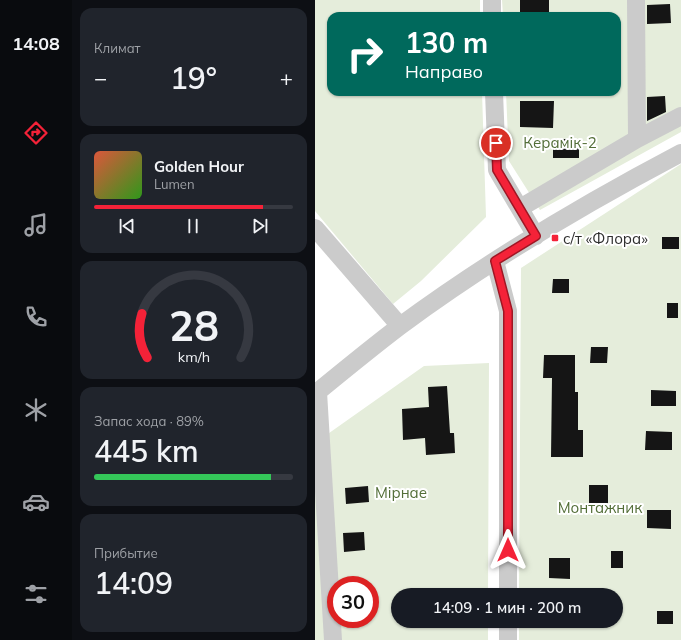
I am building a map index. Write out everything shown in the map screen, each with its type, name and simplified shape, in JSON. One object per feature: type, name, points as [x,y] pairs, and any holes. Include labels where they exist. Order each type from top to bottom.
[{"type":"street","points":[[492,0],[493,12]]},
{"type":"street","points":[[636,0],[637,139]]},
{"type":"street","points":[[494,96],[497,170],[536,236]]},
{"type":"street","points":[[520,208],[637,139],[681,116]]},
{"type":"street","points":[[333,640],[317,393],[400,326],[495,261],[681,153]]},
{"type":"street","points":[[315,228],[400,326]]},
{"type":"street","points":[[495,261],[508,311],[508,588]]},
{"type":"street","points":[[508,628],[508,640]]},
{"type":"green space","points":[[315,0],[480,0],[480,12],[327,12],[327,96],[482,96],[486,217],[421,281],[393,304],[315,211]]},
{"type":"green space","name":"Керамік-2","points":[[502,0],[681,0],[681,132],[540,210],[509,161],[506,96],[621,96],[621,12],[503,12]]},
{"type":"green space","name":"Монтажник","points":[[681,164],[681,640],[519,640],[519,628],[623,628],[623,588],[519,588],[521,268]]},
{"type":"green space","name":"Мірнае","points":[[489,363],[488,588],[391,588],[391,628],[488,628],[488,640],[315,640],[315,443],[424,366]]},
{"type":"building","points":[[520,0],[549,0],[549,12],[520,12]]},
{"type":"building","points":[[670,4],[671,23],[647,24],[647,5]]},
{"type":"building","points":[[665,96],[666,112],[647,121],[647,97]]},
{"type":"building","points":[[520,101],[554,101],[553,128],[520,127]]},
{"type":"building","points":[[553,139],[579,139],[579,158],[553,158]]},
{"type":"building","points":[[662,237],[679,237],[679,249],[662,249]]},
{"type":"building","points":[[553,279],[569,279],[569,293],[552,293]]},
{"type":"building","points":[[667,303],[678,303],[678,318],[667,318]]},
{"type":"building","points":[[591,347],[608,347],[607,363],[590,363]]},
{"type":"building","points":[[544,355],[575,355],[575,392],[578,392],[578,430],[583,430],[583,457],[551,457],[552,378],[543,378]]},
{"type":"building","points":[[447,386],[450,433],[454,433],[455,453],[426,455],[425,438],[403,440],[402,409],[429,407],[428,387]]},
{"type":"building","points":[[651,390],[676,391],[676,406],[651,406]]},
{"type":"building","points":[[646,431],[672,432],[672,450],[645,450]]},
{"type":"building","points":[[589,485],[608,485],[608,503],[589,503]]},
{"type":"building","points":[[368,486],[369,502],[346,504],[345,488]]},
{"type":"building","points":[[647,510],[671,510],[671,529],[647,528]]},
{"type":"building","points":[[364,532],[365,550],[344,552],[343,533]]},
{"type":"building","points":[[611,551],[623,551],[623,568],[611,568]]},
{"type":"building","points":[[549,558],[570,558],[570,579],[549,578]]},
{"type":"building","points":[[657,611],[673,611],[673,624],[657,624]]},
{"type":"place","name":"с/т «Флора»","points":[[555,238]]},
{"type":"route","points":[[496,143],[497,170],[509,193],[520,208],[536,236],[495,261],[508,311],[508,550]]}]
